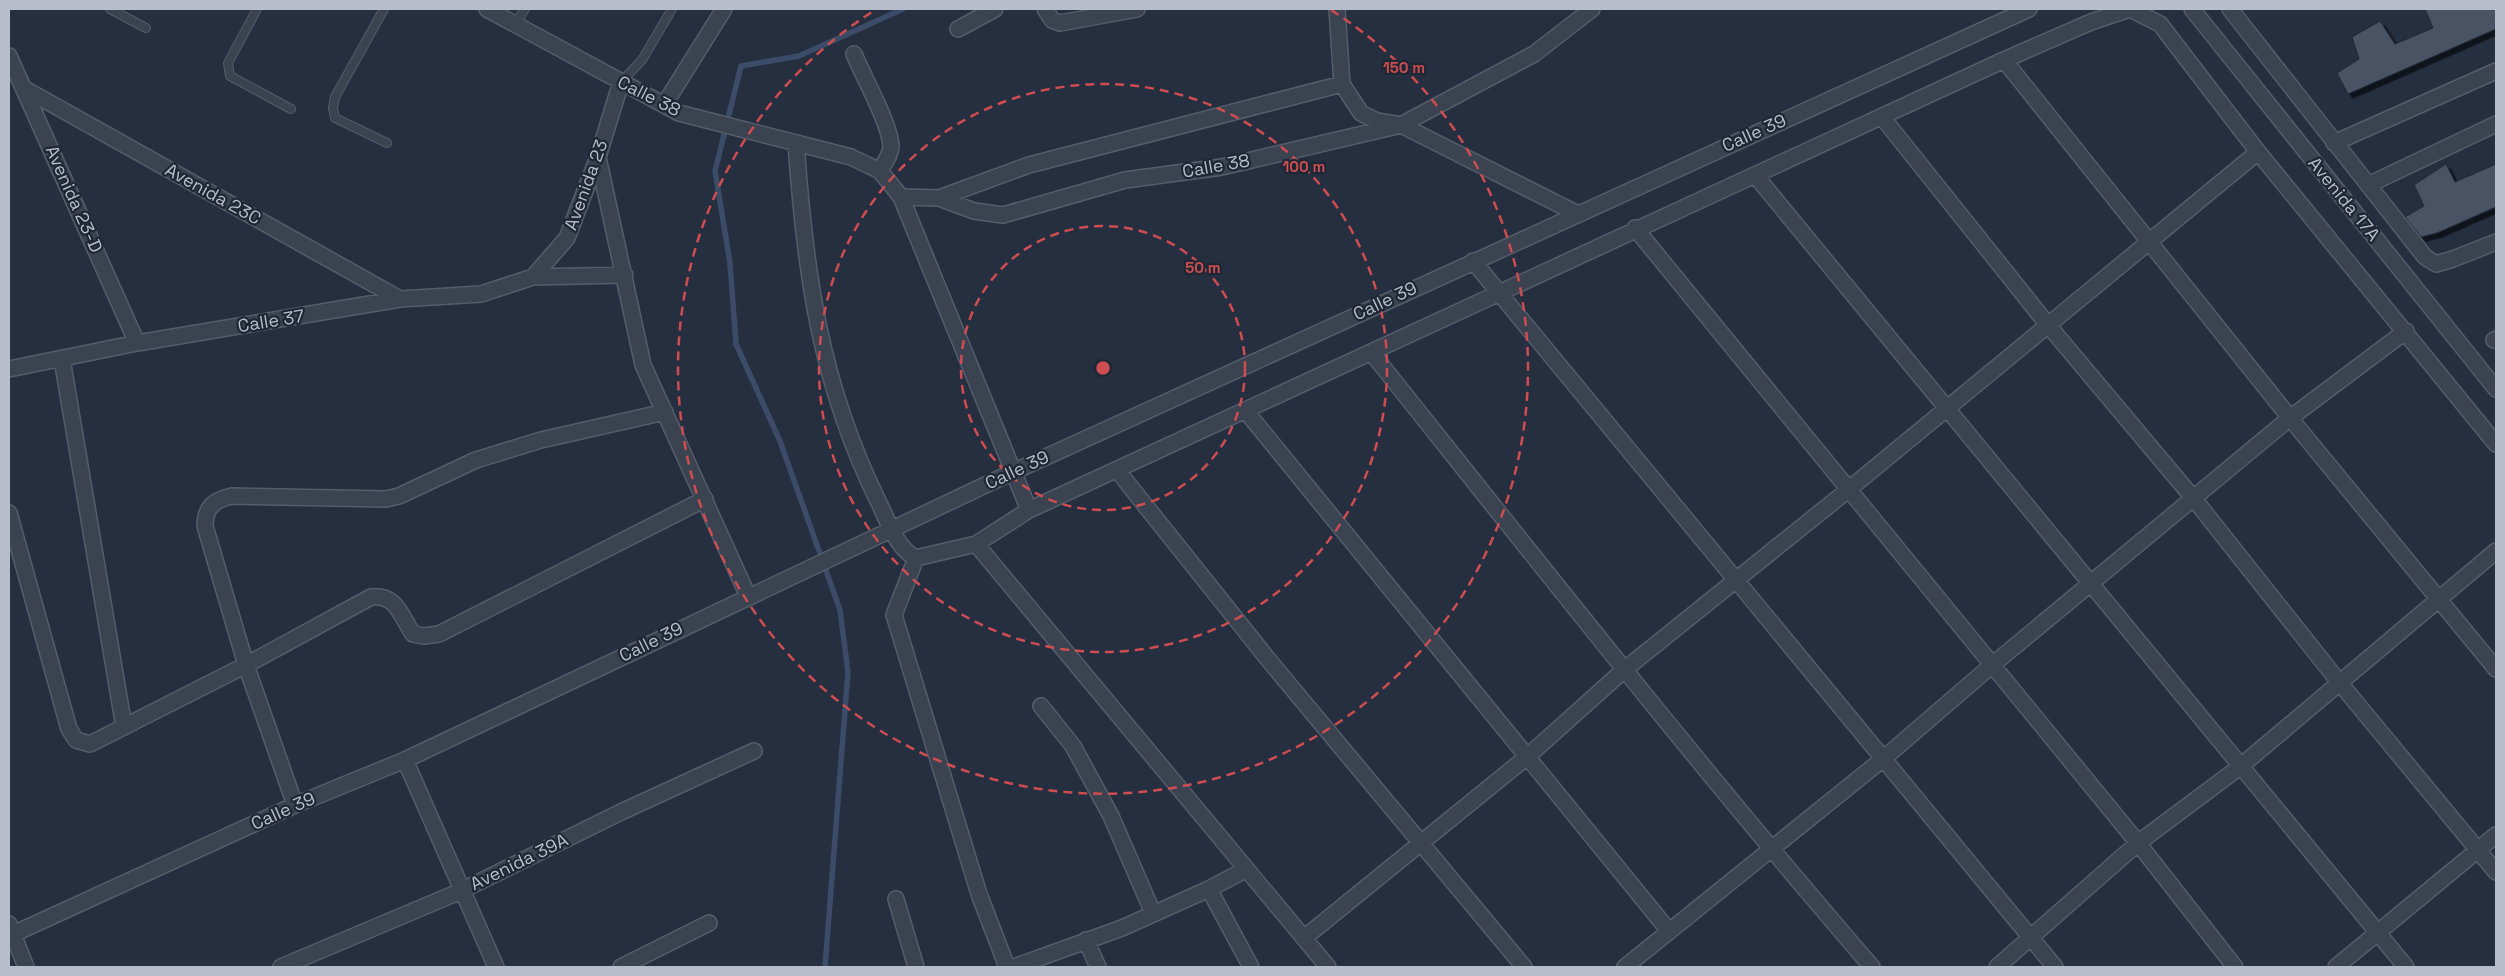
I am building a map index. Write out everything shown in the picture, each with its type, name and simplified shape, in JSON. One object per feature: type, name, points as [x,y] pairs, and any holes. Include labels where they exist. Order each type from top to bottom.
[{"type":"street","name":"Calle 38","points":[[487,9],[679,113],[851,157],[880,171]]},
{"type":"street","points":[[664,105],[724,9]]},
{"type":"street","points":[[958,29],[995,9]]},
{"type":"street","points":[[1045,9],[1052,20],[1060,23],[1120,10],[1137,9]]},
{"type":"street","points":[[1338,9],[1342,84],[1361,113],[1377,121],[1402,125],[1533,189],[1578,214]]},
{"type":"street","name":"Calle 38","points":[[901,197],[939,198],[974,211],[1003,215],[1125,180],[1222,167],[1402,125],[1534,54],[1592,9]]},
{"type":"street","name":"Calle 39","points":[[10,932],[296,805],[405,760],[748,596],[856,548],[891,529],[1015,471],[2029,9]]},
{"type":"street","points":[[796,142],[802,231],[817,327],[833,388],[859,461],[891,529],[909,555],[916,558],[976,544],[1029,510],[1635,228],[2004,60],[2091,22],[2130,9],[2160,24],[2258,152],[2406,331],[2496,444]]},
{"type":"street","name":"Avenida 17A","points":[[2192,9],[2496,389]]},
{"type":"street","points":[[2230,9],[2425,257],[2436,264],[2496,242]]},
{"type":"street","points":[[854,54],[885,124],[891,146],[889,156],[880,171],[901,197],[1015,471],[1029,510]]},
{"type":"street","name":"Avenida 23-D","points":[[9,56],[137,343]]},
{"type":"street","points":[[2004,60],[2290,418],[2496,669]]},
{"type":"street","points":[[2334,143],[2496,71]]},
{"type":"street","name":"Avenida 23","points":[[532,277],[567,238],[598,158],[621,82]]},
{"type":"street","points":[[939,198],[1029,165],[1342,84]]},
{"type":"street","name":"Avenida 23C","points":[[25,89],[400,299]]},
{"type":"street","points":[[1882,117],[2048,325],[2194,499],[2339,682],[2496,872]]},
{"type":"street","points":[[2368,185],[2496,124]]},
{"type":"street","points":[[1304,938],[1528,756],[1624,670],[1848,490],[2258,152]]},
{"type":"street","points":[[598,158],[625,275],[643,365],[748,596]]},
{"type":"street","points":[[1755,175],[2406,967]]},
{"type":"street","points":[[1635,228],[1991,666],[2138,843],[2235,967]]},
{"type":"street","points":[[1474,261],[2055,967]]},
{"type":"street","points":[[532,277],[625,275]]},
{"type":"street","name":"Calle 37","points":[[9,369],[137,343],[400,299],[481,294],[532,277]]},
{"type":"street","points":[[1625,967],[1883,759],[1991,666],[2290,418],[2406,331]]},
{"type":"street","points":[[1371,352],[1624,670],[1770,849],[1872,967]]},
{"type":"street","points":[[62,359],[124,727]]},
{"type":"street","points":[[1245,410],[1669,931]]},
{"type":"street","points":[[296,805],[246,665],[204,526],[205,515],[211,505],[218,499],[232,496],[386,499],[400,496],[476,460],[541,440],[665,412]]},
{"type":"street","points":[[1117,470],[1267,658],[1524,967]]},
{"type":"street","points":[[9,512],[69,729],[76,740],[90,744],[246,665],[371,597],[382,596],[391,600],[413,634],[424,636],[439,634],[705,499]]},
{"type":"street","points":[[976,544],[1328,967]]},
{"type":"street","points":[[1997,967],[2138,843],[2241,766],[2496,551]]},
{"type":"street","points":[[916,558],[894,615],[979,894],[1007,967]]},
{"type":"street","points":[[1041,706],[1073,746],[1111,816],[1153,913]]},
{"type":"street","name":"Avenida 39A","points":[[281,967],[461,891],[621,812],[754,751]]},
{"type":"street","points":[[405,760],[496,967]]},
{"type":"street","points":[[2336,967],[2496,835]]},
{"type":"street","points":[[1014,967],[1122,928],[1209,889],[1246,870]]},
{"type":"street","points":[[1209,889],[1251,967]]},
{"type":"street","points":[[896,899],[916,967]]},
{"type":"street","points":[[621,967],[710,923]]},
{"type":"street","points":[[10,932],[26,967]]},
{"type":"street","points":[[1086,940],[1098,967]]},
{"type":"lane","points":[[110,9],[146,28]]},
{"type":"lane","points":[[257,9],[228,63],[230,76],[291,109]]},
{"type":"lane","points":[[384,9],[335,97],[333,108],[335,118],[387,143]]},
{"type":"lane","points":[[515,24],[525,9]]},
{"type":"lane","points":[[621,82],[642,60],[672,9]]},
{"type":"building","points":[[2425,9],[2496,9],[2496,29],[2348,94],[2337,73],[2359,59],[2352,37],[2380,21],[2395,44],[2433,28]]},
{"type":"building","points":[[2446,164],[2455,182],[2496,164],[2496,207],[2437,233],[2421,237],[2405,217],[2424,206],[2414,185]]},
{"type":"waterway","points":[[825,967],[848,672],[840,610],[780,441],[736,344],[730,263],[715,171],[741,66],[799,56],[903,9]]}]
